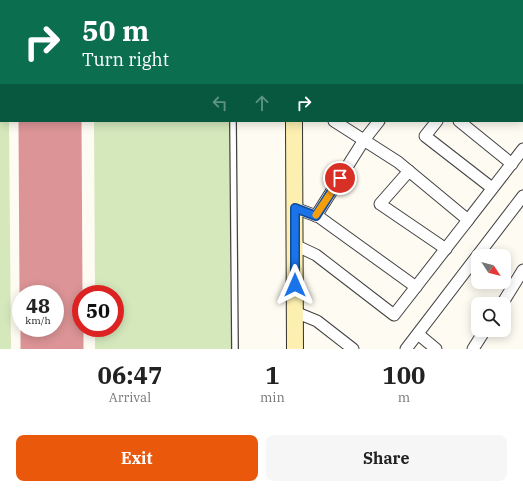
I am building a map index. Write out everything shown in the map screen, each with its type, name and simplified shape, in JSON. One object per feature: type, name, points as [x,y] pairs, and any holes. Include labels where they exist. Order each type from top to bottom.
[{"type":"main road","points":[[294,122],[295,349]]},
{"type":"street","points":[[336,122],[409,171],[468,220]]},
{"type":"street","points":[[316,216],[364,140],[378,122]]},
{"type":"street","points":[[436,122],[425,136],[492,188]]},
{"type":"street","points":[[460,122],[512,164]]},
{"type":"street","points":[[295,245],[316,255],[394,315],[523,149]]},
{"type":"street","points":[[409,171],[380,204],[446,249]]},
{"type":"street","points":[[406,349],[523,196]]},
{"type":"street","points":[[295,208],[316,216],[416,288]]},
{"type":"street","points":[[506,297],[523,270]]},
{"type":"street","points":[[295,312],[317,321],[353,349]]},
{"type":"street","points":[[418,334],[436,349]]},
{"type":"street","points":[[473,349],[481,337]]},
{"type":"lane","points":[[233,122],[235,349]]},
{"type":"green space","points":[[0,122],[9,122],[11,349],[0,349]]},
{"type":"green space","points":[[94,122],[229,122],[231,349],[95,349],[95,337],[124,337],[124,285],[95,285]]},
{"type":"runway","points":[[50,122],[51,285]]},
{"type":"runway","points":[[52,337],[52,349]]},
{"type":"slow traffic","points":[[316,215],[332,191]]},
{"type":"route","points":[[295,285],[295,208],[316,216],[340,178]]}]
